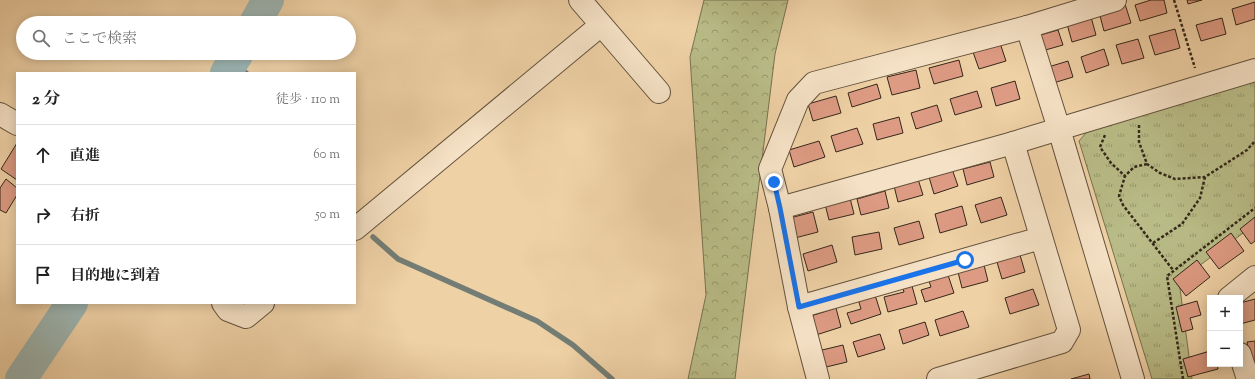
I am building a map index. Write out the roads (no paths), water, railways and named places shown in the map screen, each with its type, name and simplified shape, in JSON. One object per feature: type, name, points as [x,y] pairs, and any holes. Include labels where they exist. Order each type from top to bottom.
[{"type":"street","points":[[580,0],[659,92]]},
{"type":"street","points":[[818,379],[799,307],[780,208],[770,169],[798,100],[814,83],[1027,27],[1115,0]]},
{"type":"street","points":[[356,228],[601,25]]},
{"type":"street","points":[[1027,27],[1059,129],[1133,379]]},
{"type":"street","points":[[780,208],[1013,143],[1255,70]]},
{"type":"street","points":[[0,114],[16,123]]},
{"type":"street","points":[[938,379],[1062,342],[1069,330],[1013,143]]},
{"type":"street","points":[[799,307],[1041,238]]},
{"type":"street","points":[[1233,295],[1255,277]]},
{"type":"street","points":[[224,304],[228,310],[246,317],[262,304]]},
{"type":"street","points":[[1243,363],[1248,379]]},
{"type":"waterway","points":[[259,16],[268,0]]},
{"type":"waterway","points":[[227,72],[234,60]]},
{"type":"waterway","points":[[232,63],[245,72]]},
{"type":"waterway","points":[[373,237],[398,259],[537,321],[573,345],[612,379]]},
{"type":"waterway","points":[[21,379],[71,304]]}]
